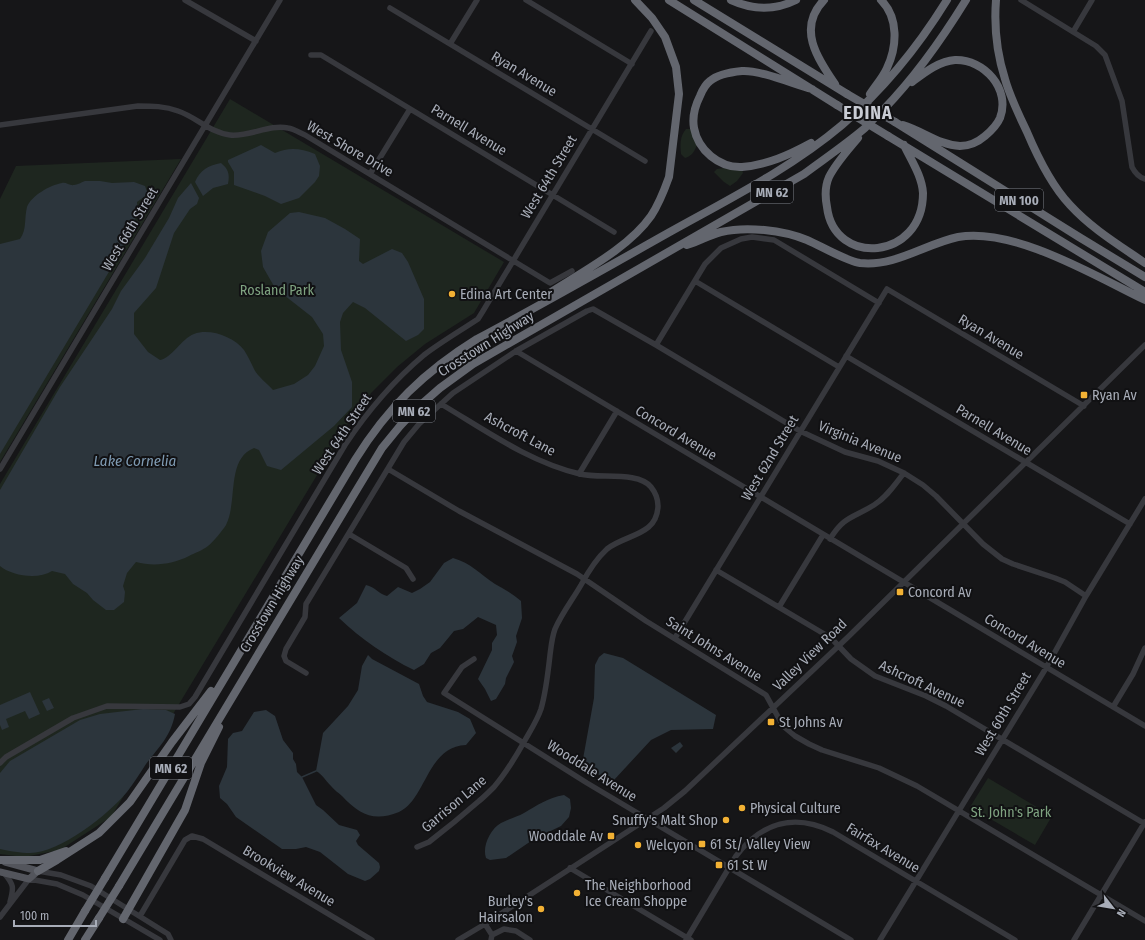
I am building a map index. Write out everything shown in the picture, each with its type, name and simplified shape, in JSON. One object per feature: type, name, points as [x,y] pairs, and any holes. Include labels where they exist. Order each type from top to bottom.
[{"type":"highway","points":[[501,327],[624,244],[651,216],[665,190],[669,177],[679,102],[676,67],[662,33],[652,18],[635,0]]},
{"type":"highway","name":"MN 100","points":[[669,0],[837,105],[1145,292]]},
{"type":"highway","name":"MN 100","points":[[694,0],[895,122],[1072,234],[1145,277]]},
{"type":"highway","points":[[731,0],[745,6],[763,8],[775,7],[796,0]]},
{"type":"highway","points":[[824,0],[818,6],[812,21],[810,30],[811,38],[820,63],[838,88]]},
{"type":"highway","points":[[858,110],[887,68],[895,40],[892,19],[881,0]]},
{"type":"highway","name":"Crosstown Highway","points":[[68,940],[368,438],[403,397],[435,368],[455,353],[769,176],[834,132],[880,90],[908,57],[947,0]]},
{"type":"highway","name":"Crosstown Highway","points":[[87,938],[382,448],[415,410],[440,388],[473,364],[804,174],[866,128],[920,68],[952,23],[966,0]]},
{"type":"highway","points":[[996,0],[995,13],[998,49],[1005,79],[1040,160],[1052,181],[1077,213],[1100,232],[1145,263]]},
{"type":"highway","points":[[892,100],[912,82],[930,69],[955,60],[970,62],[989,73],[996,81],[1002,100],[1000,116],[994,127],[977,142],[962,146],[946,144],[927,136],[917,129],[895,122]]},
{"type":"highway","points":[[812,89],[764,74],[743,71],[720,76],[709,81],[695,105],[693,118],[694,129],[698,141],[704,150],[716,160],[730,166],[741,167],[780,159],[834,132]]},
{"type":"highway","points":[[866,128],[846,152],[830,176],[826,191],[827,210],[832,224],[841,235],[853,244],[866,248],[887,246],[904,238],[915,225],[921,210],[922,190],[918,173],[903,145]]},
{"type":"highway","points":[[673,249],[689,245],[722,232],[759,230],[794,236],[856,262],[870,263],[894,260],[953,238],[965,236],[984,236],[1006,240],[1044,252],[1145,300]]},
{"type":"highway","points":[[38,871],[99,833],[130,802],[172,742],[237,657]]},
{"type":"highway","points":[[123,919],[185,810],[201,763],[249,667]]},
{"type":"highway","points":[[0,861],[40,860],[78,847]]},
{"type":"main road","points":[[0,861],[38,871]]},
{"type":"main road","points":[[2,873],[29,879],[38,871]]},
{"type":"street","points":[[185,0],[256,41]]},
{"type":"street","name":"West 66th Street","points":[[0,469],[280,0]]},
{"type":"street","points":[[450,44],[477,0]]},
{"type":"street","points":[[526,0],[632,64]]},
{"type":"street","points":[[1022,0],[1096,46],[1105,55],[1122,100],[1132,167],[1135,173],[1145,179]]},
{"type":"street","points":[[1073,32],[1092,0]]},
{"type":"street","name":"Ryan Avenue","points":[[390,8],[645,161]]},
{"type":"street","name":"West 64th Street","points":[[0,763],[6,757],[71,720],[107,706],[180,707],[189,704],[195,697],[345,445],[366,414],[392,385],[425,355],[478,319],[651,31]]},
{"type":"street","name":"Parnell Avenue","points":[[310,55],[321,55],[614,232]]},
{"type":"street","name":"West Shore Drive","points":[[0,125],[138,106],[152,106],[165,107],[178,111],[214,131],[230,135],[247,134],[269,128],[288,128],[305,135],[550,283],[572,271]]},
{"type":"street","points":[[370,174],[410,109]]},
{"type":"street","points":[[656,345],[705,264],[721,248],[730,242],[741,239],[752,237],[774,240],[879,303]]},
{"type":"street","points":[[695,280],[839,367]]},
{"type":"street","name":"Ryan Avenue","points":[[886,289],[1084,406]]},
{"type":"street","name":"West 62nd Street","points":[[675,638],[879,303],[886,289]]},
{"type":"street","name":"Virginia Avenue","points":[[516,351],[592,309],[656,345],[800,431],[845,452],[878,461],[904,473],[923,485],[984,544],[1002,559],[1060,580],[1086,596]]},
{"type":"street","name":"Valley View Road","points":[[458,940],[485,924],[647,818],[685,791],[838,646],[1145,345]]},
{"type":"street","points":[[306,673],[286,661],[284,656],[286,649],[305,616],[306,604],[404,442],[419,424],[453,393],[516,351]]},
{"type":"street","name":"Concord Avenue","points":[[516,351],[1145,726]]},
{"type":"street","name":"Parnell Avenue","points":[[846,356],[1130,524]]},
{"type":"street","name":"Ashcroft Lane","points":[[441,404],[529,455],[551,465],[579,474],[597,477],[637,478],[651,487],[656,494],[658,511],[650,526],[644,532],[626,539],[607,550],[599,558],[584,579]]},
{"type":"street","points":[[579,474],[616,411]]},
{"type":"street","name":"Saint Johns Avenue","points":[[388,469],[459,511],[556,562],[584,579],[621,605],[766,695],[783,726],[795,736],[822,750],[879,768],[898,776],[959,810],[1145,921]]},
{"type":"street","points":[[830,539],[841,524],[848,518],[875,504],[885,496],[904,473]]},
{"type":"street","name":"West 60th Street","points":[[880,940],[1046,668],[1086,596],[1145,499]]},
{"type":"street","points":[[349,534],[406,568],[413,579]]},
{"type":"street","points":[[779,607],[823,535]]},
{"type":"street","name":"Ashcroft Avenue","points":[[716,570],[831,638],[851,659],[875,676],[926,696],[946,706],[1145,823]]},
{"type":"street","name":"Garrison Lane","points":[[417,847],[429,842],[493,788],[512,763],[540,710],[545,693],[553,638],[556,628],[584,579]]},
{"type":"street","points":[[1113,707],[1133,674],[1145,648]]},
{"type":"street","name":"Wooddale Avenue","points":[[474,660],[462,667],[444,693],[587,783],[851,940]]},
{"type":"street","name":"Fairfax Avenue","points":[[688,939],[736,856],[752,838],[763,830],[774,826],[798,822],[810,823],[833,832],[1015,940]]},
{"type":"street","points":[[1074,940],[1145,823]]},
{"type":"street","name":"Brookview Avenue","points":[[140,916],[185,840],[192,836],[202,839],[372,940]]},
{"type":"street","points":[[570,868],[688,939]]},
{"type":"street","points":[[38,871],[60,875],[91,886],[129,908],[168,934],[171,940]]},
{"type":"street","points":[[2,873],[12,882],[13,890],[9,904]]},
{"type":"street","points":[[0,917],[29,879],[57,884],[84,895],[160,940]]},
{"type":"street","points":[[485,924],[491,937],[504,929],[516,931],[530,940]]},
{"type":"green space","name":"Rosland Park","points":[[230,99],[504,262],[474,313],[425,344],[397,367],[372,392],[352,417],[111,817],[60,850],[24,857],[0,854],[0,484]]},
{"type":"green space","points":[[686,129],[691,129],[697,145],[695,150],[685,158],[681,154],[681,144]]},
{"type":"green space","points":[[181,159],[0,462],[0,199],[16,166]]},
{"type":"green space","points":[[724,168],[742,170],[743,173],[737,181],[730,186],[714,172],[717,169]]},
{"type":"green space","name":"St. John's Park","points":[[988,778],[1052,816],[1035,845],[970,807]]},
{"type":"water","points":[[261,145],[275,153],[295,149],[304,150],[315,154],[320,166],[319,176],[299,198],[281,204],[265,196],[234,185],[234,172],[228,160]]},
{"type":"water","points":[[221,163],[228,172],[228,184],[213,188],[203,196],[195,182],[199,174],[213,165]]},
{"type":"water","points":[[85,181],[112,183],[134,182],[145,186],[148,194],[137,202],[138,215],[133,222],[129,235],[116,260],[0,454],[0,244],[20,239],[24,228],[27,207],[32,199],[37,195],[57,184],[64,183],[75,185]]},
{"type":"water","name":"Lake Cornelia","points":[[191,183],[199,198],[197,204],[190,209],[174,233],[156,288],[134,313],[134,334],[148,352],[160,360],[169,356],[189,336],[200,332],[207,332],[221,335],[240,345],[256,372],[273,390],[294,384],[308,375],[315,366],[324,346],[323,334],[312,317],[275,288],[263,267],[261,251],[268,232],[290,213],[299,212],[325,218],[360,239],[359,261],[363,264],[392,249],[402,253],[408,262],[424,299],[424,329],[418,335],[406,341],[365,308],[353,302],[343,313],[340,322],[341,350],[352,382],[352,407],[334,426],[281,470],[267,466],[259,450],[254,448],[245,453],[236,471],[230,515],[223,530],[204,549],[183,559],[163,564],[143,564],[136,562],[127,573],[123,586],[125,592],[124,602],[114,610],[106,610],[93,600],[87,593],[73,584],[65,574],[52,571],[46,574],[25,576],[11,572],[0,566],[0,490],[60,387],[112,309],[121,291],[145,258],[169,218],[178,198]]},
{"type":"water","points":[[453,558],[470,566],[521,601],[522,618],[516,636],[517,642],[512,656],[514,662],[506,678],[505,684],[496,699],[491,701],[478,679],[492,650],[492,643],[497,635],[496,625],[478,617],[463,629],[454,631],[440,648],[431,653],[424,664],[414,670],[375,647],[339,618],[357,603],[366,585],[387,596],[398,587],[412,593],[430,582],[444,563]]},
{"type":"water","points":[[604,653],[623,658],[716,715],[713,729],[671,730],[651,740],[614,780],[605,778],[596,773],[585,763],[583,759],[594,698],[595,665],[599,657]]},
{"type":"water","points":[[368,655],[372,659],[419,684],[423,696],[427,702],[458,712],[470,719],[476,733],[466,745],[453,748],[443,754],[435,763],[408,806],[399,812],[382,816],[368,815],[355,808],[316,771],[323,733],[348,706],[358,690],[362,666]]},
{"type":"water","points":[[30,692],[40,714],[29,719],[25,711],[6,719],[9,727],[2,730],[0,725],[0,705]]},
{"type":"water","points":[[49,698],[54,708],[47,711],[42,701]]},
{"type":"water","points":[[143,709],[166,710],[175,714],[171,729],[164,741],[146,764],[130,789],[119,801],[83,831],[55,847],[30,853],[0,849],[0,773],[10,761],[80,720],[100,714]]},
{"type":"water","points":[[266,710],[275,716],[283,740],[293,753],[293,759],[296,764],[297,772],[302,777],[316,805],[339,825],[357,830],[360,835],[356,841],[358,845],[379,863],[379,871],[370,879],[365,881],[348,874],[320,852],[306,847],[282,849],[236,817],[227,804],[220,798],[219,786],[227,767],[228,739],[233,733],[242,731],[254,712]]},
{"type":"water","points":[[680,742],[683,746],[676,753],[671,748]]},
{"type":"water","points":[[564,795],[570,799],[571,808],[569,817],[561,826],[534,839],[506,858],[490,860],[486,858],[486,844],[493,829],[548,800]]},
{"type":"waterway","points":[[302,777],[316,771]]},
{"type":"place","name":"Edina Art Center","points":[[452,294]]},
{"type":"place","name":"Ryan Av","points":[[1084,395]]},
{"type":"place","name":"Concord Av","points":[[900,592]]},
{"type":"place","name":"St Johns Av","points":[[771,722]]},
{"type":"place","name":"Physical Culture","points":[[742,808]]},
{"type":"place","name":"Snuffy's Malt Shop","points":[[726,820]]},
{"type":"place","name":"Wooddale Av","points":[[611,836]]},
{"type":"place","name":"61 St/ Valley View","points":[[702,844]]},
{"type":"place","name":"Welcyon","points":[[638,845]]},
{"type":"place","name":"61 St W","points":[[719,865]]},
{"type":"place","name":"The Neighborhood Ice Cream Shoppe","points":[[577,893]]},
{"type":"place","name":"Burley's Hairsalon","points":[[541,909]]},
{"type":"district","name":"EDINA","points":[[868,113]]}]
